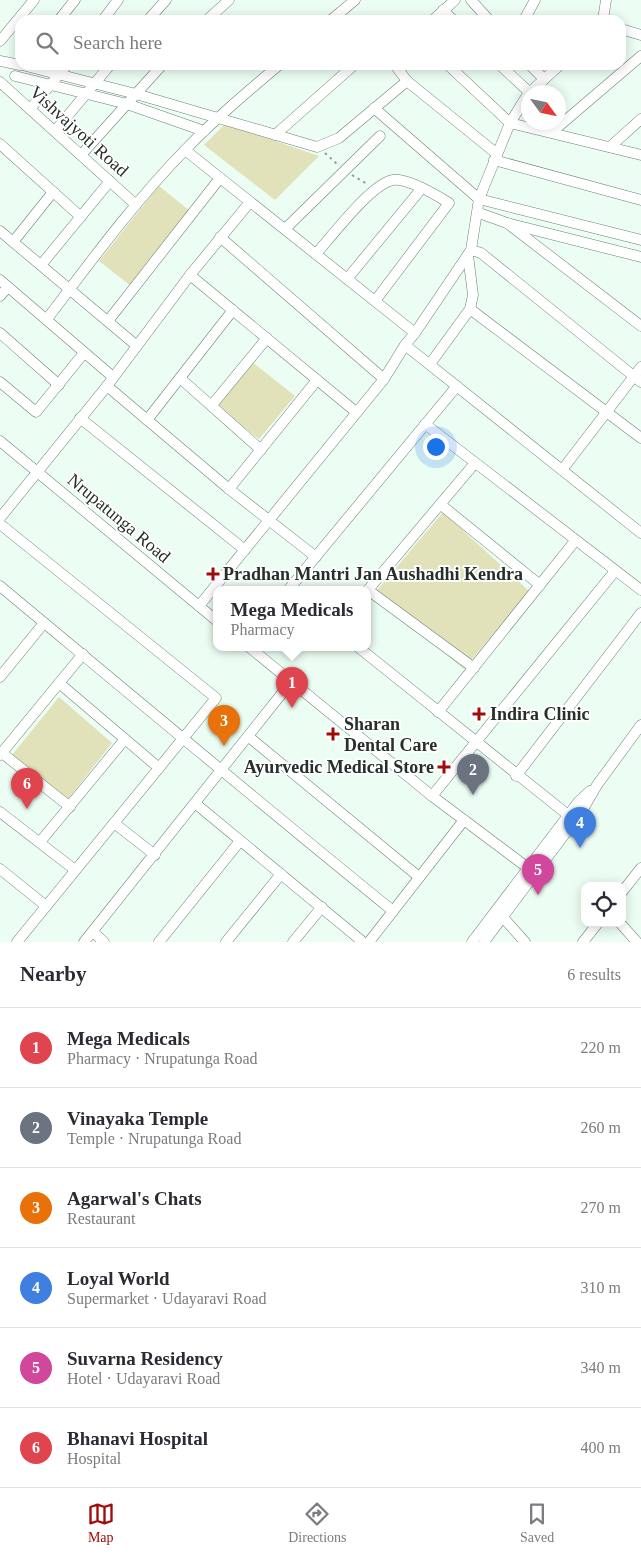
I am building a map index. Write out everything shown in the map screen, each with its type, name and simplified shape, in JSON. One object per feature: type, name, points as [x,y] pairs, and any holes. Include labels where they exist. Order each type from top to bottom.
[{"type":"street","points":[[22,15],[34,0]]},
{"type":"street","points":[[63,15],[75,0]]},
{"type":"street","points":[[106,15],[118,0]]},
{"type":"street","points":[[152,15],[166,0]]},
{"type":"street","points":[[212,15],[229,0]]},
{"type":"street","points":[[337,15],[355,0]]},
{"type":"street","points":[[438,15],[455,0]]},
{"type":"street","points":[[471,0],[484,15]]},
{"type":"street","points":[[527,15],[535,0]]},
{"type":"street","points":[[604,15],[606,0]]},
{"type":"street","points":[[444,10],[449,15]]},
{"type":"street","points":[[0,41],[15,23]]},
{"type":"street","points":[[626,30],[641,35]]},
{"type":"street","points":[[626,69],[641,56]]},
{"type":"street","points":[[0,61],[15,64]]},
{"type":"street","points":[[3,84],[15,76],[19,70]]},
{"type":"street","points":[[44,70],[136,94],[317,146],[339,138],[407,81]]},
{"type":"street","points":[[30,109],[63,70]]},
{"type":"street","points":[[55,131],[106,70]]},
{"type":"street","points":[[81,155],[158,70]]},
{"type":"street","points":[[47,319],[136,205],[185,150],[217,118],[273,70]]},
{"type":"street","points":[[275,135],[348,70]]},
{"type":"street","points":[[399,70],[407,81],[495,157],[641,200]]},
{"type":"street","points":[[453,70],[510,123],[641,155]]},
{"type":"street","points":[[505,70],[521,85]]},
{"type":"street","points":[[535,70],[544,79]]},
{"type":"street","points":[[538,85],[554,70]]},
{"type":"street","points":[[552,132],[625,70]]},
{"type":"street","points":[[15,76],[127,104],[204,131]]},
{"type":"street","name":"Vishvajyoti Road","points":[[3,84],[136,205]]},
{"type":"street","points":[[430,364],[470,309],[474,295],[469,253],[479,199],[510,123],[521,106]]},
{"type":"street","points":[[374,108],[479,199],[641,240]]},
{"type":"street","points":[[610,147],[641,119]]},
{"type":"street","points":[[285,229],[380,136]]},
{"type":"street","points":[[0,144],[81,216]]},
{"type":"street","points":[[185,150],[415,333]]},
{"type":"street","points":[[108,321],[220,178]]},
{"type":"street","points":[[316,254],[375,188],[393,180],[422,188],[449,203],[375,302]]},
{"type":"street","points":[[41,265],[110,181]]},
{"type":"street","points":[[347,279],[422,188]]},
{"type":"street","points":[[13,242],[53,192]]},
{"type":"street","points":[[0,518],[107,386],[220,236],[250,202]]},
{"type":"street","points":[[478,212],[506,222],[641,257]]},
{"type":"street","points":[[506,222],[641,326]]},
{"type":"street","points":[[0,231],[136,346]]},
{"type":"street","points":[[220,236],[384,379]]},
{"type":"street","points":[[215,586],[384,379],[405,345],[469,253]]},
{"type":"street","points":[[469,253],[481,253],[638,379]]},
{"type":"street","points":[[190,275],[356,412]]},
{"type":"street","points":[[0,296],[4,283],[113,377]]},
{"type":"street","points":[[470,309],[606,414],[641,438]]},
{"type":"street","points":[[147,420],[233,310]]},
{"type":"street","points":[[0,333],[59,385]]},
{"type":"street","points":[[212,405],[267,338]]},
{"type":"street","points":[[405,345],[641,533]]},
{"type":"street","points":[[0,382],[36,412],[84,353]]},
{"type":"street","points":[[562,470],[606,414],[638,379],[641,367]]},
{"type":"street","points":[[180,378],[260,450]]},
{"type":"street","points":[[229,489],[317,380]]},
{"type":"street","points":[[107,386],[229,489],[316,557]]},
{"type":"street","points":[[292,586],[456,386]]},
{"type":"street","points":[[80,418],[244,550]]},
{"type":"street","points":[[425,424],[641,590]]},
{"type":"street","name":"Nrupatunga Road","points":[[0,441],[213,618]]},
{"type":"street","points":[[370,586],[475,463]]},
{"type":"street","points":[[440,504],[540,585]]},
{"type":"street","points":[[0,524],[216,698],[17,942]]},
{"type":"street","points":[[438,712],[575,541]]},
{"type":"street","points":[[432,796],[615,571]]},
{"type":"street","points":[[199,606],[213,589]]},
{"type":"street","points":[[1,590],[84,654],[221,772],[393,911]]},
{"type":"street","points":[[371,593],[474,668]]},
{"type":"street","points":[[516,776],[641,613]]},
{"type":"street","points":[[0,677],[44,623]]},
{"type":"street","points":[[254,651],[432,796],[532,871]]},
{"type":"street","points":[[363,651],[516,776],[568,815]]},
{"type":"street","points":[[70,807],[1,754],[84,654]]},
{"type":"street","points":[[84,942],[196,804],[291,682]]},
{"type":"street","points":[[59,683],[159,768]]},
{"type":"street","points":[[472,942],[500,913],[582,811],[597,785],[641,724]]},
{"type":"street","points":[[249,737],[419,877]]},
{"type":"street","points":[[40,842],[125,739]]},
{"type":"street","points":[[532,871],[568,815],[579,801],[597,785]]},
{"type":"street","points":[[196,804],[364,942]]},
{"type":"street","points":[[0,812],[75,870]]},
{"type":"street","points":[[369,942],[464,820]]},
{"type":"street","points":[[114,823],[155,855]]},
{"type":"street","points":[[159,942],[240,841]]},
{"type":"street","points":[[626,887],[641,868]]},
{"type":"street","points":[[2,873],[46,906]]},
{"type":"street","points":[[226,942],[281,874]]},
{"type":"street","points":[[293,942],[322,907]]},
{"type":"street","points":[[484,942],[500,913]]},
{"type":"street","points":[[500,913],[525,942]]},
{"type":"street","points":[[583,942],[595,927]]},
{"type":"street","points":[[624,927],[637,942]]},
{"type":"street","points":[[93,932],[104,942]]},
{"type":"path","points":[[317,146],[344,170],[375,188]]},
{"type":"green space","points":[[225,124],[319,156],[275,200],[204,145]]},
{"type":"green space","points":[[159,186],[190,211],[131,286],[99,261]]},
{"type":"green space","points":[[252,362],[295,396],[259,439],[217,407]]},
{"type":"green space","points":[[443,512],[529,591],[464,669],[374,594]]},
{"type":"green space","points":[[59,697],[112,743],[68,799],[12,755]]},
{"type":"place","name":"Pradhan Mantri Jan Aushadhi Kendra","points":[[213,574]]},
{"type":"place","name":"Mega Medicals","points":[[292,708]]},
{"type":"place","name":"Indira Clinic","points":[[479,714]]},
{"type":"place","name":"Sharan Dental Care","points":[[333,734]]},
{"type":"place","name":"Agarwal's Chats","points":[[224,746]]},
{"type":"place","name":"Ayurvedic Medical Store","points":[[444,767]]},
{"type":"place","name":"Vinayaka Temple","points":[[473,795]]},
{"type":"place","name":"Bhanavi Hospital","points":[[27,809]]},
{"type":"place","name":"Loyal World","points":[[580,848]]},
{"type":"place","name":"Suvarna Residency","points":[[538,895]]}]
